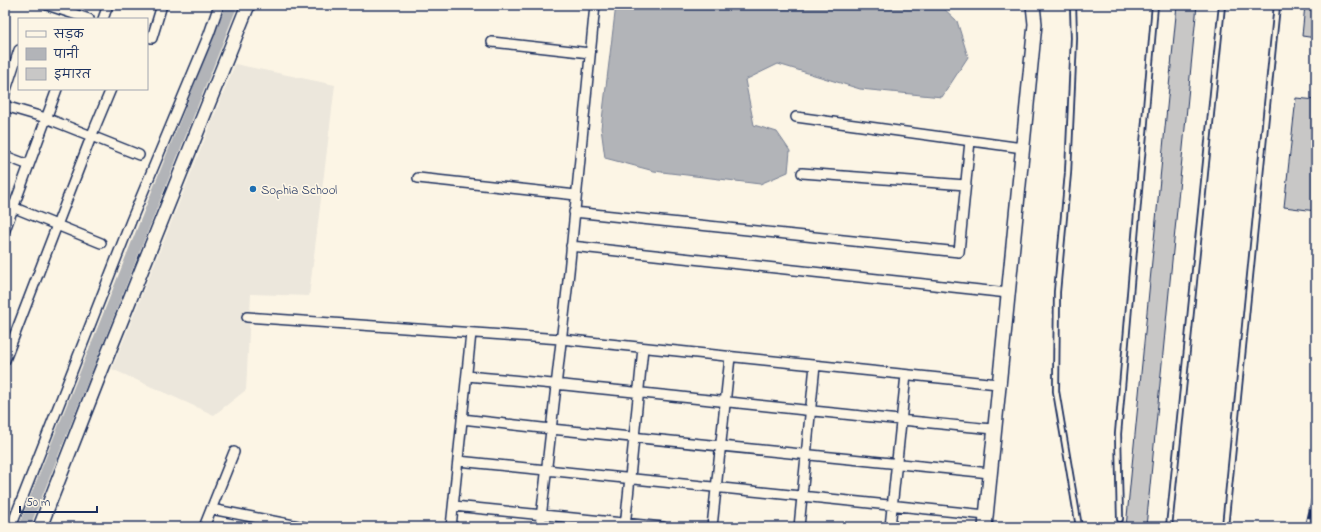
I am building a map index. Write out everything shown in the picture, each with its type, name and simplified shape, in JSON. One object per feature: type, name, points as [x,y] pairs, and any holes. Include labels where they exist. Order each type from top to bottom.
[{"type":"street","points":[[48,5],[85,18]]},
{"type":"street","points":[[103,18],[108,5]]},
{"type":"street","points":[[148,37],[152,38],[162,5]]},
{"type":"street","points":[[11,527],[90,323],[206,41],[219,5]]},
{"type":"street","points":[[40,527],[100,373],[248,5]]},
{"type":"street","points":[[540,527],[571,246],[595,5]]},
{"type":"street","points":[[458,461],[892,505],[985,521],[1035,24],[1033,5]]},
{"type":"street","points":[[492,42],[590,53]]},
{"type":"street","points":[[5,93],[18,53]]},
{"type":"street","points":[[5,230],[9,205],[29,165],[57,90]]},
{"type":"street","points":[[5,360],[91,137],[112,90]]},
{"type":"street","points":[[5,106],[46,118],[139,155]]},
{"type":"street","points":[[796,117],[1023,148]]},
{"type":"street","points":[[574,212],[959,252],[970,141]]},
{"type":"street","points":[[5,156],[29,165]]},
{"type":"street","points":[[802,173],[966,185]]},
{"type":"street","points":[[418,178],[576,195]]},
{"type":"street","points":[[9,205],[101,243]]},
{"type":"street","points":[[571,246],[1008,293]]},
{"type":"street","points":[[247,317],[561,339],[998,384]]},
{"type":"street","points":[[451,527],[471,333]]},
{"type":"street","points":[[625,525],[643,348]]},
{"type":"street","points":[[712,527],[730,357]]},
{"type":"street","points":[[799,527],[815,365]]},
{"type":"street","points":[[890,527],[906,375]]},
{"type":"street","points":[[467,376],[725,401],[901,421],[994,429]]},
{"type":"street","points":[[462,419],[551,430],[990,473]]},
{"type":"street","points":[[204,527],[234,452]]},
{"type":"street","points":[[454,506],[625,525],[663,527]]},
{"type":"street","points":[[211,509],[304,527]]},
{"type":"lane","points":[[1073,5],[1074,38],[1068,173],[1057,292],[1056,390],[1079,527]]},
{"type":"lane","points":[[1120,519],[1118,434],[1155,5]]},
{"type":"lane","points":[[1169,527],[1222,5]]},
{"type":"lane","points":[[1224,527],[1277,5]]},
{"type":"shaded area","name":"Sophia School","points":[[235,64],[335,85],[309,296],[251,294],[246,390],[214,415],[112,369]]},
{"type":"water","points":[[616,5],[940,5],[957,21],[968,57],[942,97],[860,89],[778,64],[745,80],[754,125],[777,132],[790,151],[788,172],[760,184],[654,171],[605,158],[601,128]]},
{"type":"building","points":[[1177,5],[1197,5],[1146,527],[1126,527]]},
{"type":"building","points":[[1305,5],[1316,5],[1316,38],[1302,36]]},
{"type":"building","points":[[1296,98],[1316,100],[1316,211],[1284,207]]},
{"type":"waterway","points":[[24,527],[232,5]]},
{"type":"railway","points":[[1307,527],[1316,487]]},
{"type":"place","name":"Sophia School","points":[[253,189]]}]
